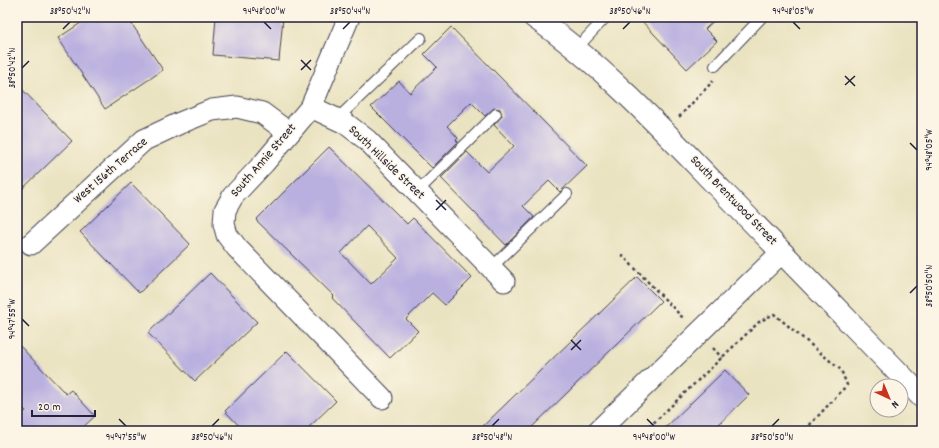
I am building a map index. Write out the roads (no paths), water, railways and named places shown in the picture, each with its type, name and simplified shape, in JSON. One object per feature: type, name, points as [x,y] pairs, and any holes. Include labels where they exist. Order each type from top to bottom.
[{"type":"street","name":"South Annie Street","points":[[349,17],[311,107],[264,163],[233,196],[225,210],[224,224],[227,235],[237,248],[382,398]]},
{"type":"street","name":"South Brentwood Street","points":[[534,17],[576,49],[617,85],[669,135],[922,397]]},
{"type":"street","name":"West 156th Terrace","points":[[32,244],[144,140],[180,123],[212,110],[237,107],[262,113],[289,133]]},
{"type":"street","name":"South Hillside Street","points":[[311,107],[345,123],[367,140],[497,275]]},
{"type":"street","points":[[598,431],[782,252]]},
{"type":"lane","points":[[576,49],[606,17]]},
{"type":"lane","points":[[715,66],[762,17]]},
{"type":"lane","points":[[337,119],[421,38]]},
{"type":"lane","points":[[417,192],[496,114]]},
{"type":"lane","points":[[497,275],[567,194]]}]
